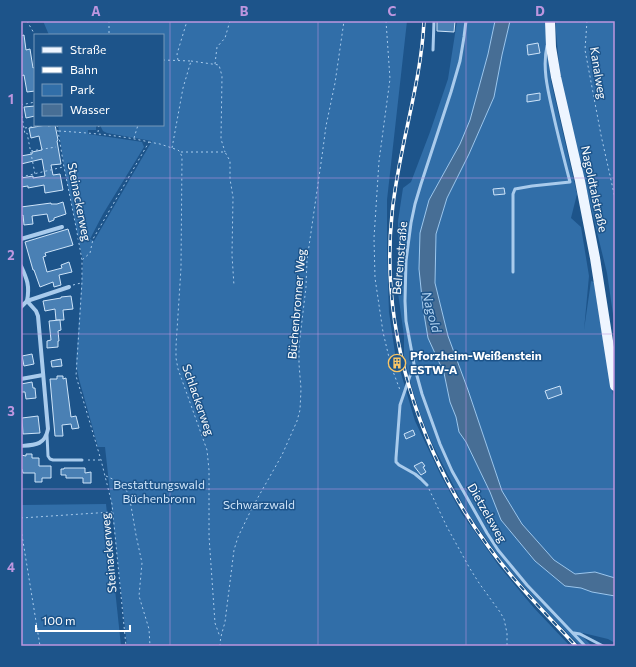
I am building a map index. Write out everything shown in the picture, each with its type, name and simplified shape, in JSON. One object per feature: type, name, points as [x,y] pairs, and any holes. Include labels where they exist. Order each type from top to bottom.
[{"type":"main road","name":"Nagoldtalstraße","points":[[550,21],[556,77],[580,181],[597,273],[615,386]]},
{"type":"street","points":[[21,239],[62,226]]},
{"type":"street","points":[[21,266],[28,285],[29,293],[27,301]]},
{"type":"street","points":[[21,307],[27,301],[69,287]]},
{"type":"street","points":[[21,446],[39,443],[47,435],[48,429],[38,316],[36,311],[27,301]]},
{"type":"street","points":[[21,379],[43,375]]},
{"type":"lane","points":[[433,50],[434,21]]},
{"type":"lane","name":"Belremstraße","points":[[427,485],[415,474],[396,462],[400,405],[414,364],[405,312],[405,274],[413,214],[455,81],[460,61],[466,21]]},
{"type":"lane","points":[[513,272],[513,194],[515,189],[570,182],[546,82],[546,46],[551,38]]},
{"type":"lane","name":"Dietzelsweg","points":[[414,364],[422,394],[440,444],[452,471],[490,538],[498,550],[528,585],[585,646]]},
{"type":"lane","points":[[47,435],[48,456],[50,458],[53,460],[82,460]]},
{"type":"lane","points":[[573,633],[580,634],[603,646]]},
{"type":"path","points":[[27,21],[34,34]]},
{"type":"path","points":[[109,21],[109,34]]},
{"type":"path","points":[[178,60],[177,54],[187,21]]},
{"type":"path","points":[[215,64],[217,47],[225,38],[230,21]]},
{"type":"path","name":"Büchenbronner Weg","points":[[220,646],[220,637],[223,632],[225,622],[234,550],[238,537],[252,508],[282,455],[297,421],[300,410],[301,389],[299,346],[306,286],[307,260],[326,126],[335,83],[344,21]]},
{"type":"path","points":[[386,21],[390,79],[379,161],[374,238],[375,271],[383,332],[391,366],[403,399]]},
{"type":"path","name":"Kanalweg","points":[[587,21],[585,50],[601,136],[615,198]]},
{"type":"path","points":[[164,60],[191,61],[219,65],[222,76],[221,139],[225,152],[230,161],[230,179],[233,197],[232,255],[234,286]]},
{"type":"path","points":[[172,148],[182,88],[191,61]]},
{"type":"path","points":[[21,105],[34,102]]},
{"type":"path","points":[[21,111],[35,174]]},
{"type":"path","points":[[24,128],[37,126]]},
{"type":"path","name":"Steinackerweg","points":[[57,126],[82,260],[76,376],[101,460],[112,504],[126,646]]},
{"type":"path","points":[[98,133],[100,126]]},
{"type":"path","points":[[134,138],[138,126]]},
{"type":"path","points":[[58,131],[98,133],[134,138],[160,144],[180,152],[225,152]]},
{"type":"path","points":[[82,260],[90,253],[93,238],[149,142]]},
{"type":"path","points":[[30,151],[56,147]]},
{"type":"path","name":"Schlackerweg","points":[[180,152],[182,157],[182,177],[179,310],[176,358],[185,390],[207,450],[209,470],[209,536],[216,623],[220,637]]},
{"type":"path","points":[[21,176],[64,167]]},
{"type":"path","points":[[69,287],[82,282]]},
{"type":"path","points":[[82,460],[101,460]]},
{"type":"path","points":[[105,476],[119,482],[129,494],[142,563],[139,596],[149,629],[150,646]]},
{"type":"path","points":[[427,485],[458,548],[479,583],[504,619],[507,646]]},
{"type":"path","points":[[21,518],[113,512]]},
{"type":"path","points":[[21,529],[40,646]]},
{"type":"green space","name":"Schwarzwald","points":[[43,21],[407,21],[387,200],[389,312],[395,353],[415,421],[441,476],[462,514],[499,566],[534,608],[570,646],[127,646],[105,447],[98,447],[76,364],[83,261],[64,167],[58,126],[96,126],[96,130],[88,130],[88,134],[142,142],[144,147],[103,214],[90,239],[94,241],[152,141],[107,133],[103,131],[101,126],[164,126],[164,34],[49,34]]},
{"type":"green space","points":[[457,21],[495,21],[488,54],[470,120],[460,144],[429,200],[423,308],[428,337],[444,373],[450,402],[456,417],[459,432],[466,442],[490,492],[501,520],[535,561],[565,586],[615,596],[615,643],[608,639],[583,633],[582,636],[592,646],[580,646],[543,608],[504,564],[467,512],[431,441],[412,388],[404,356],[404,336],[398,293],[398,221],[403,188],[411,182],[448,79]]},
{"type":"green space","points":[[510,21],[545,21],[551,81],[577,194],[571,218],[581,227],[589,276],[584,330],[591,281],[594,282],[615,406],[615,578],[595,572],[575,574],[554,560],[522,524],[502,491],[448,336],[435,283],[436,234],[447,198],[469,154],[494,97]]},
{"type":"green space","points":[[556,21],[615,21],[615,328],[607,273],[561,85]]},
{"type":"green space","points":[[106,504],[121,646],[21,646],[21,505]]},
{"type":"water","name":"Nagold","points":[[495,21],[510,21],[494,97],[469,154],[447,198],[436,234],[435,283],[448,336],[502,491],[522,524],[554,560],[575,574],[595,572],[615,578],[615,596],[565,586],[535,561],[501,520],[490,492],[466,442],[459,432],[456,417],[450,402],[444,373],[428,338],[419,269],[420,233],[429,200],[460,144],[470,120],[488,54]]},
{"type":"building","points":[[437,21],[455,21],[454,32],[437,31]]},
{"type":"building","points":[[24,35],[26,50],[30,49],[34,68],[34,91],[27,92],[24,75],[21,76],[21,36]]},
{"type":"building","points":[[538,43],[540,53],[528,55],[527,45]]},
{"type":"building","points":[[540,93],[540,100],[527,102],[527,95]]},
{"type":"building","points":[[34,106],[34,116],[26,118],[24,107]]},
{"type":"building","points":[[55,126],[61,164],[51,165],[53,175],[60,174],[63,190],[45,193],[44,185],[28,188],[28,186],[21,187],[21,178],[45,176],[42,159],[21,164],[21,156],[42,150],[39,136],[31,138],[29,128]]},
{"type":"building","points":[[504,188],[505,194],[494,195],[493,189]]},
{"type":"building","points":[[63,202],[66,214],[54,218],[54,220],[49,222],[47,214],[32,216],[33,224],[24,225],[23,215],[21,216],[21,207],[51,203],[57,204]]},
{"type":"building","points":[[68,229],[73,245],[45,253],[46,256],[43,257],[47,272],[62,268],[61,265],[69,262],[72,272],[59,275],[61,285],[54,287],[53,282],[40,287],[33,270],[25,242]]},
{"type":"building","points":[[71,296],[73,309],[63,310],[64,320],[56,320],[55,309],[45,311],[43,301]]},
{"type":"building","points":[[60,320],[61,330],[58,331],[58,347],[47,348],[47,341],[51,340],[49,321]]},
{"type":"building","points":[[32,354],[34,364],[24,366],[22,356]]},
{"type":"building","points":[[61,359],[62,366],[52,367],[51,361]]},
{"type":"building","points":[[57,376],[63,376],[63,379],[66,378],[71,417],[76,416],[79,428],[72,429],[71,424],[62,425],[63,436],[55,436],[50,379],[57,379]]},
{"type":"building","points":[[32,382],[33,388],[35,388],[36,398],[26,399],[25,392],[21,392],[21,384]]},
{"type":"building","points":[[560,386],[562,394],[548,399],[545,391]]},
{"type":"building","points":[[38,416],[40,433],[23,434],[22,418]]},
{"type":"building","points":[[413,430],[415,435],[406,439],[404,434]]},
{"type":"building","points":[[26,454],[32,454],[32,458],[39,458],[39,466],[51,466],[51,478],[42,478],[42,482],[35,482],[35,473],[23,473],[21,469],[21,455],[26,456]]},
{"type":"building","points":[[422,462],[425,466],[423,467],[426,472],[421,475],[414,466]]},
{"type":"building","points":[[85,468],[85,473],[91,472],[91,483],[83,483],[83,478],[66,478],[66,475],[61,475],[61,469]]},
{"type":"railway","points":[[424,21],[419,69],[399,166],[392,214],[390,257],[392,301],[399,345],[410,388],[424,430],[442,471],[464,510],[488,546],[508,572],[530,598],[576,646]]},
{"type":"place","name":"Pforzheim-Weißenstein ESTW-A","points":[[397,363]]},
{"type":"park label","name":"Bestattungswald Büchenbronn","points":[[159,492]]}]
